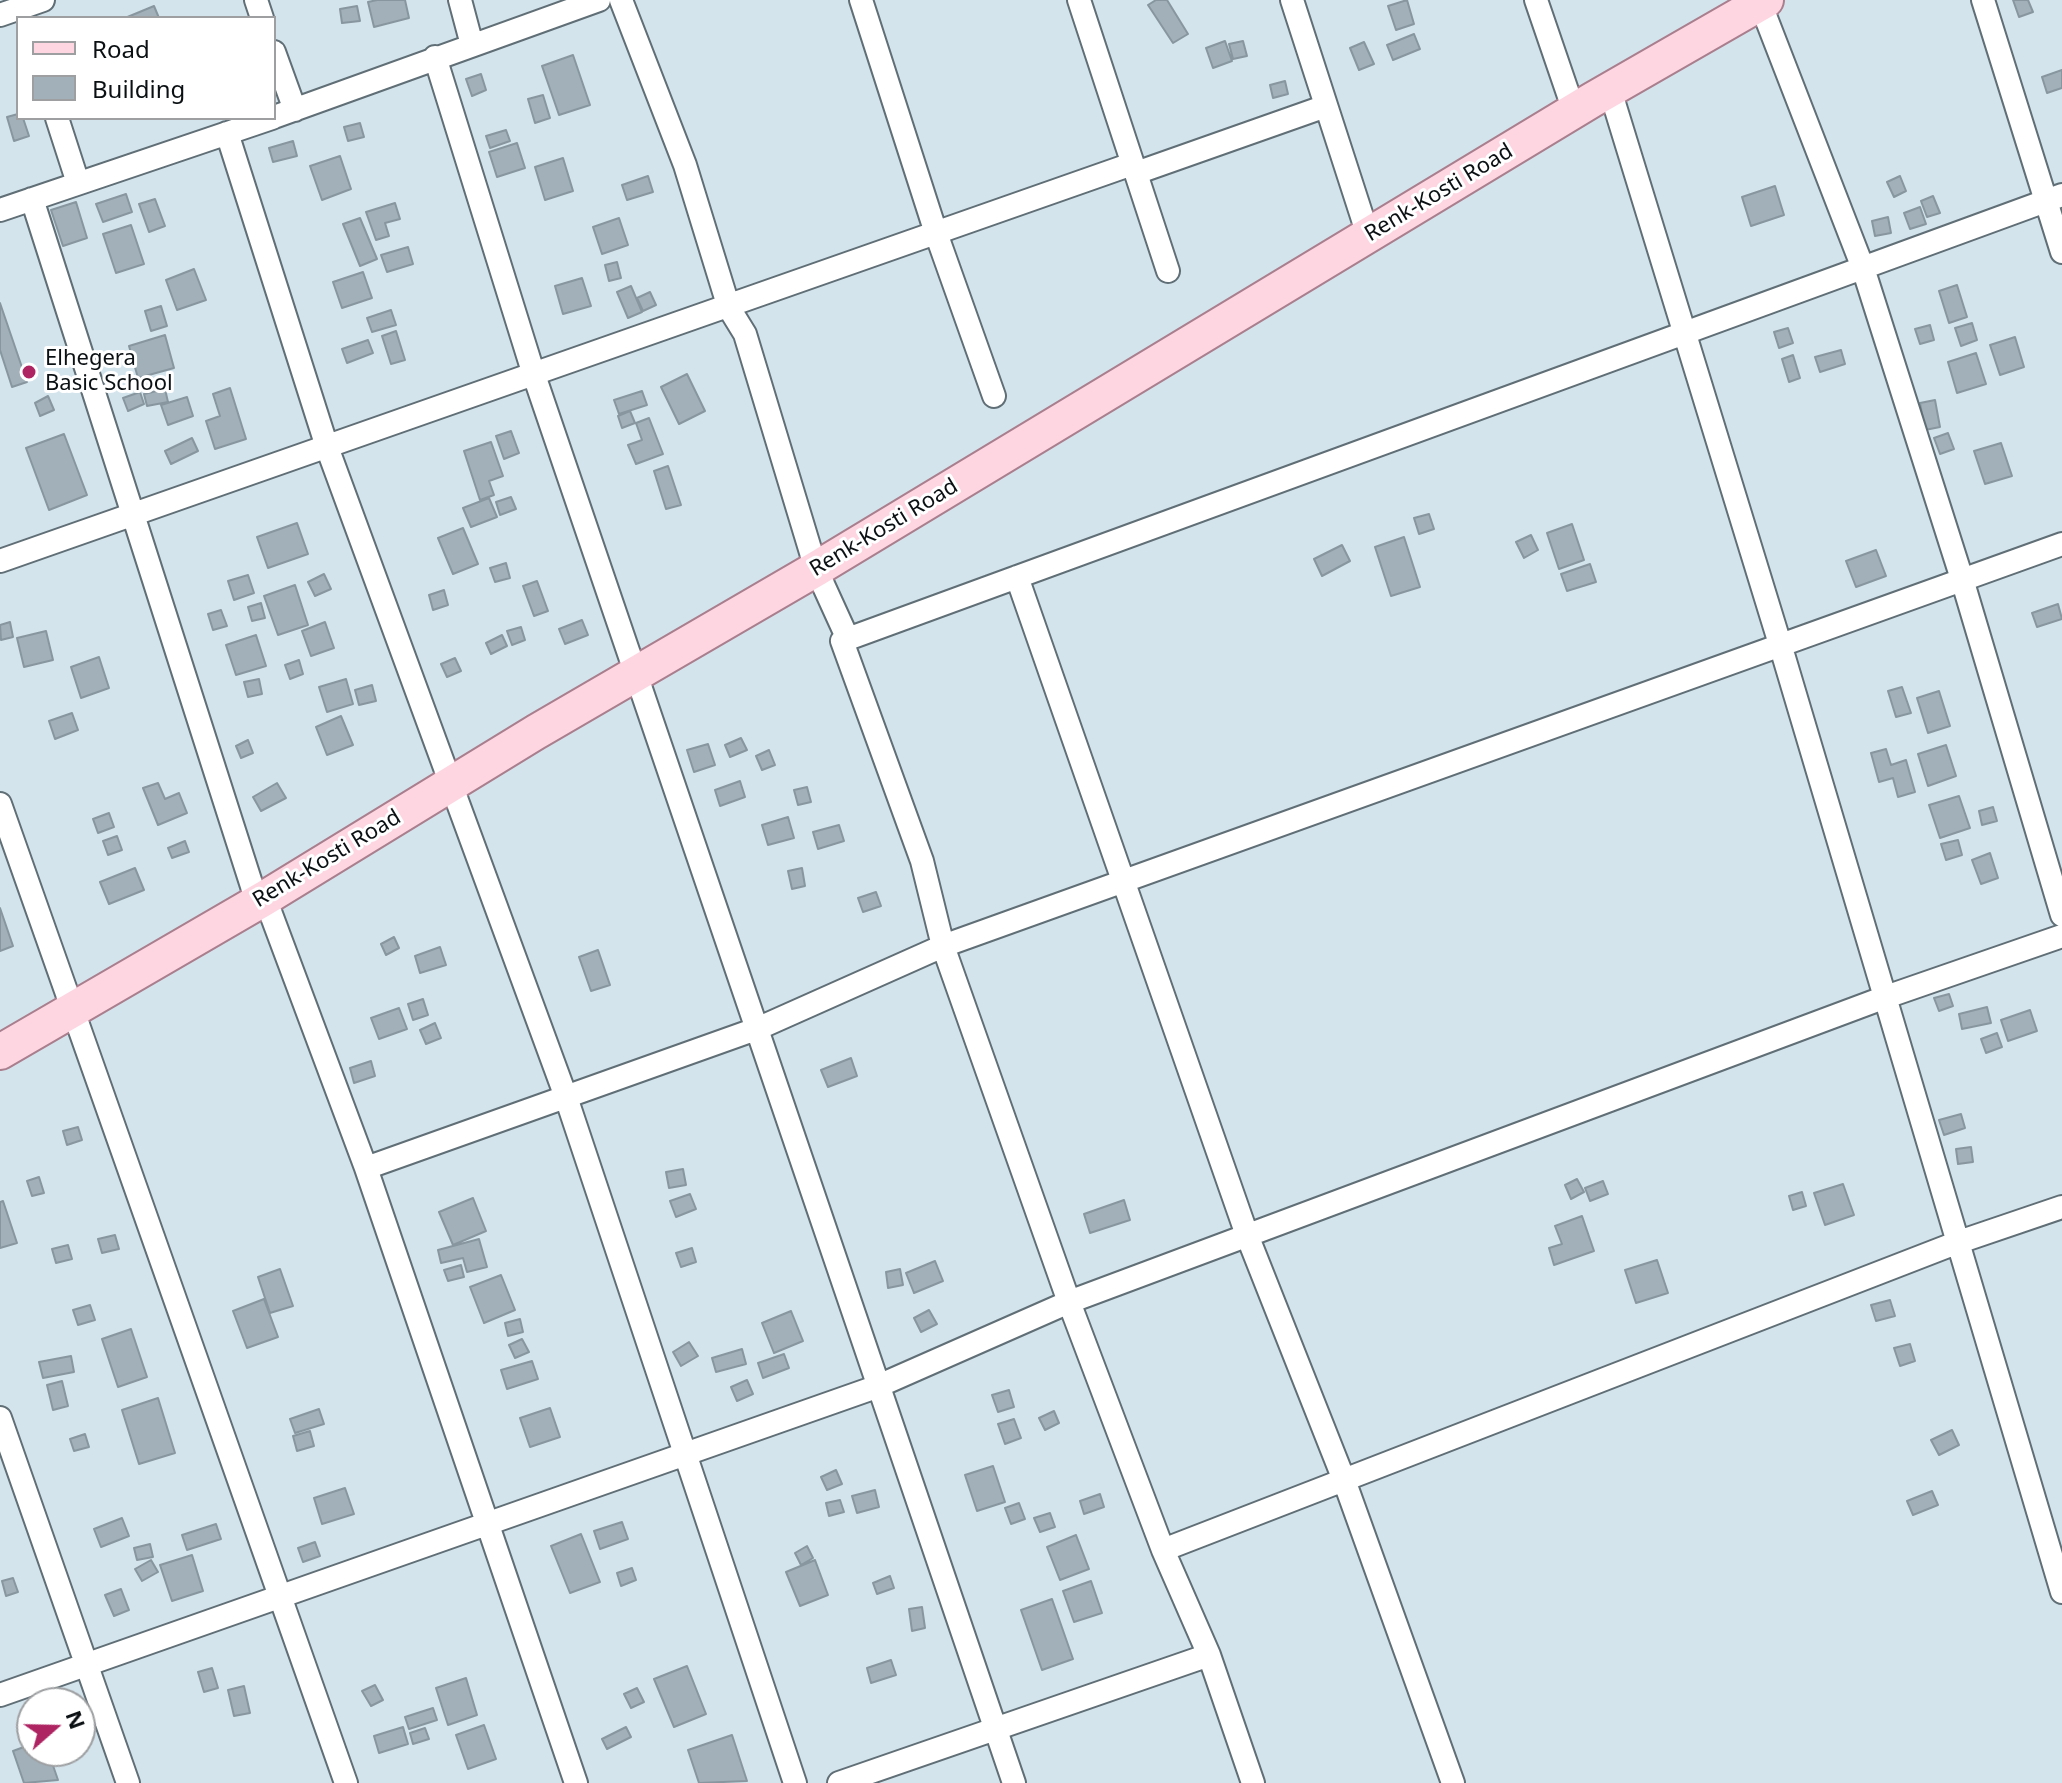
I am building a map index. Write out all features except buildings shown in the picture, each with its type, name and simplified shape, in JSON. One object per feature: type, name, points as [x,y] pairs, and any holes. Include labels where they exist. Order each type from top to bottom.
[{"type":"main road","name":"Renk-Kosti Road","points":[[0,1052],[816,569],[1761,1]]},
{"type":"street","points":[[0,15],[43,0]]},
{"type":"street","points":[[460,0],[472,45]]},
{"type":"street","points":[[276,73],[280,115],[599,0]]},
{"type":"street","points":[[621,0],[685,165],[729,308],[745,334],[816,569],[847,637],[842,641]]},
{"type":"street","points":[[861,0],[936,233],[994,396]]},
{"type":"street","points":[[1079,0],[1168,271]]},
{"type":"street","points":[[1292,0],[1368,235]]},
{"type":"street","points":[[1536,0],[1574,111]]},
{"type":"street","points":[[1983,0],[2054,198],[2062,252]]},
{"type":"street","points":[[1761,1],[1863,268],[2059,889],[2062,915]]},
{"type":"street","points":[[435,57],[534,375],[759,1028],[876,1387],[1014,1783]]},
{"type":"street","points":[[1610,90],[1780,644],[1956,1243],[2055,1543],[2062,1592]]},
{"type":"street","points":[[0,561],[936,233],[1326,106]]},
{"type":"street","points":[[58,120],[78,183]]},
{"type":"street","points":[[0,210],[265,120]]},
{"type":"street","points":[[227,133],[327,447],[566,1097],[688,1453],[795,1783]]},
{"type":"street","points":[[842,641],[2054,198]]},
{"type":"street","points":[[32,199],[130,516],[261,900],[366,1168],[576,1783]]},
{"type":"street","points":[[366,1168],[759,1028],[943,946],[2062,544]]},
{"type":"street","points":[[1017,577],[1247,1235],[1344,1480],[1453,1783]]},
{"type":"street","points":[[842,641],[922,861],[943,946],[1069,1302],[1163,1550],[1209,1655],[1253,1783]]},
{"type":"street","points":[[0,804],[283,1596],[346,1783]]},
{"type":"street","points":[[0,1695],[876,1387],[1069,1302],[1883,998],[2062,936]]},
{"type":"street","points":[[1163,1550],[1956,1243],[2062,1207]]},
{"type":"street","points":[[0,1418],[128,1783]]},
{"type":"street","points":[[839,1783],[1209,1655]]},
{"type":"place","name":"Elhegera Basic School","points":[[29,372]]}]
